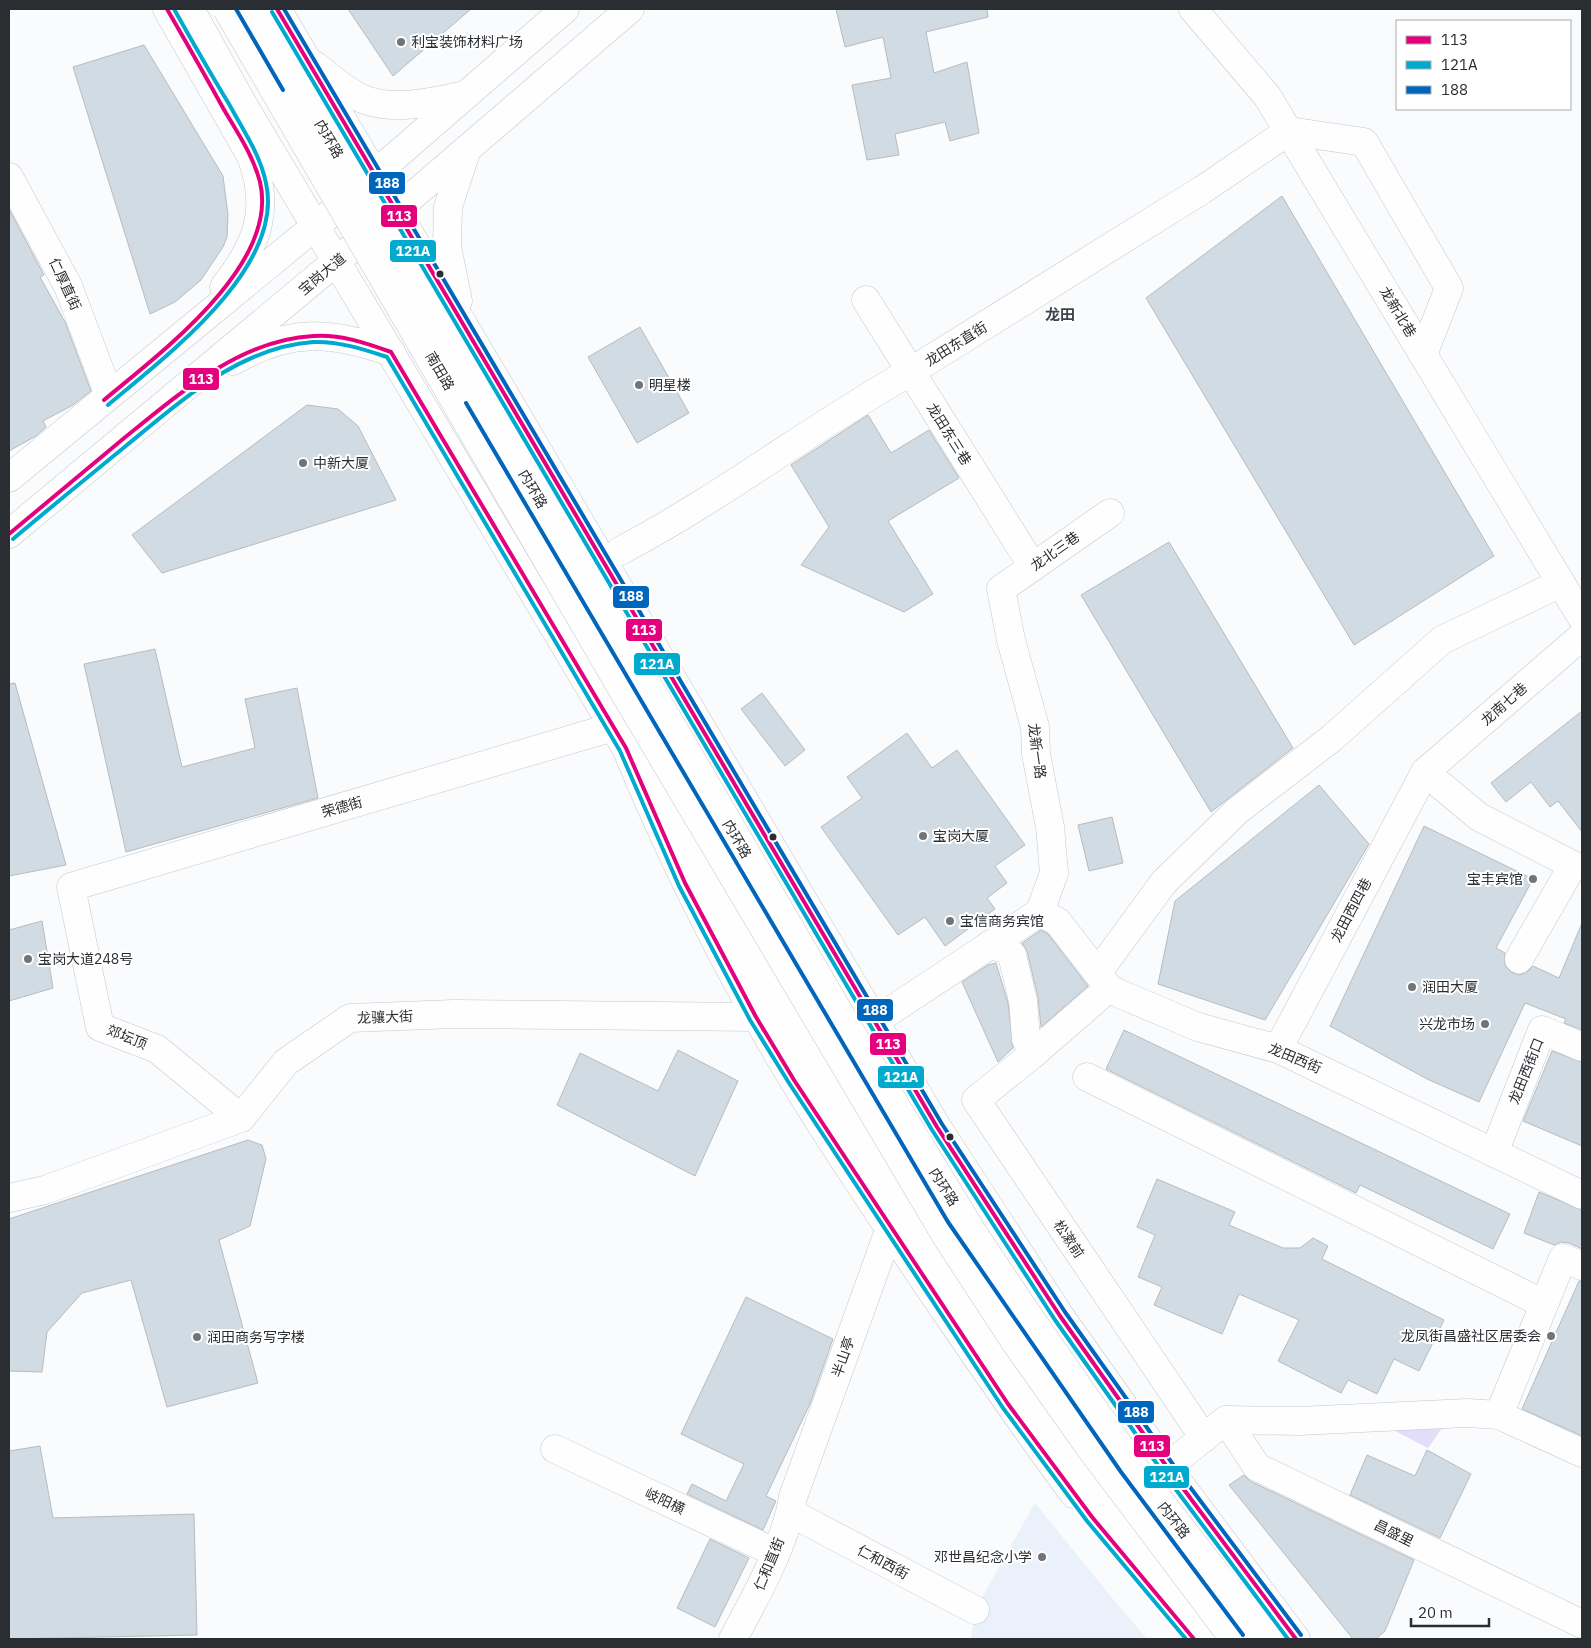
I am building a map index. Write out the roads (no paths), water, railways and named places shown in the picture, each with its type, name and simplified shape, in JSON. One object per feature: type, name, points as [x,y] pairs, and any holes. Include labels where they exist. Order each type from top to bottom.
[{"type":"main road","points":[[167,9],[250,156],[258,176],[262,199],[259,222],[242,265],[188,330]]},
{"type":"main road","points":[[190,9],[229,118]]},
{"type":"main road","points":[[190,9],[275,88]]},
{"type":"main road","points":[[190,9],[245,108],[817,1071],[951,1290],[1047,1434],[1154,1574],[1211,1639]]},
{"type":"main road","name":"南田路","points":[[228,9],[856,1081],[943,1225],[1021,1341],[1116,1476],[1238,1639]]},
{"type":"main road","name":"内环路","points":[[228,9],[621,687],[948,1239],[1076,1429],[1234,1639]]},
{"type":"main road","name":"内环路","points":[[253,9],[847,1026],[973,1234],[1141,1477],[1267,1639]]},
{"type":"main road","points":[[277,9],[875,1022],[983,1198],[1060,1316],[1167,1467],[1296,1639]]},
{"type":"main road","points":[[9,478],[316,226],[565,9]]},
{"type":"main road","name":"宝岗大道","points":[[9,534],[337,261],[468,146],[630,9]]},
{"type":"main road","name":"龙新北巷","points":[[1196,12],[1268,96],[1582,618]]},
{"type":"main road","points":[[304,56],[333,80],[364,100],[392,104],[410,104],[468,95]]},
{"type":"main road","points":[[1289,130],[1364,142],[1449,288],[1423,355]]},
{"type":"main road","name":"龙田东直街","points":[[620,551],[682,517],[866,397],[910,372],[1202,190],[1289,130]]},
{"type":"main road","points":[[468,146],[448,207],[447,248],[455,290],[470,336]]},
{"type":"main road","name":"仁厚直街","points":[[9,177],[68,286],[109,396]]},
{"type":"main road","name":"龙田东三巷","points":[[866,300],[1033,567]]},
{"type":"main road","points":[[192,383],[247,353],[276,342],[303,336],[345,337],[391,352]]},
{"type":"main road","points":[[424,408],[486,448]]},
{"type":"main road","points":[[458,466],[517,504]]},
{"type":"main road","name":"龙北三巷","points":[[1001,589],[1110,514]]},
{"type":"main road","points":[[551,561],[579,669]]},
{"type":"main road","name":"松漱前","points":[[1204,1438],[976,1100],[1033,1054],[1103,980],[1164,882],[1237,811],[1332,738],[1442,640],[1561,583]]},
{"type":"main road","name":"龙新一路","points":[[1001,589],[1011,640],[1034,727],[1036,754],[1050,827],[1054,873],[1033,916]]},
{"type":"main road","points":[[596,635],[620,737],[678,868],[756,1017],[794,1080],[890,1228],[1008,1404],[1117,1549],[1194,1639]]},
{"type":"main road","name":"龙南七巷","points":[[1425,772],[1582,636]]},
{"type":"main road","name":"荣德街","points":[[71,887],[620,737]]},
{"type":"main road","points":[[1425,772],[1479,817],[1572,865],[1519,959]]},
{"type":"main road","name":"龙田西四巷","points":[[1278,1049],[1425,772]]},
{"type":"main road","name":"郊坛顶","points":[[71,887],[100,1027],[157,1049],[241,1118]]},
{"type":"main road","points":[[875,1022],[1033,916]]},
{"type":"main road","name":"龙田西街","points":[[1033,916],[1058,922],[1103,980],[1198,1027],[1278,1049],[1582,1196]]},
{"type":"main road","points":[[990,946],[1005,949],[1012,955],[1023,1001],[1026,1039],[1033,1054]]},
{"type":"main road","name":"龙骧大街","points":[[241,1118],[286,1062],[350,1018],[454,1014],[756,1017]]},
{"type":"main road","name":"龙田西街口","points":[[1494,1153],[1542,1030],[1582,1047]]},
{"type":"main road","points":[[1087,1076],[1544,1304]]},
{"type":"main road","points":[[9,1198],[45,1190],[241,1118]]},
{"type":"main road","points":[[943,1225],[983,1198]]},
{"type":"main road","name":"半山亭","points":[[798,1485],[867,1287],[890,1228]]},
{"type":"main road","points":[[1499,1415],[1544,1304],[1572,1262]]},
{"type":"main road","points":[[1021,1341],[1060,1316]]},
{"type":"main road","points":[[1167,1467],[1226,1420],[1299,1421],[1467,1413],[1499,1415],[1582,1454]]},
{"type":"main road","name":"昌盛里","points":[[1226,1420],[1257,1467],[1582,1624]]},
{"type":"main road","name":"岐阳横","points":[[555,1449],[774,1552]]},
{"type":"main road","name":"仁和直街","points":[[733,1639],[756,1595],[791,1513],[798,1485]]},
{"type":"main road","name":"仁和西街","points":[[791,1513],[975,1610]]},
{"type":"place","name":"利宝装饰材料广场","points":[[401,42]]},
{"type":"place","name":"明星楼","points":[[639,385]]},
{"type":"place","name":"中新大厦","points":[[303,463]]},
{"type":"place","name":"宝岗大厦","points":[[923,836]]},
{"type":"place","name":"宝丰宾馆","points":[[1533,879]]},
{"type":"place","name":"宝信商务宾馆","points":[[950,921]]},
{"type":"place","name":"宝岗大道248号","points":[[28,959]]},
{"type":"place","name":"润田大厦","points":[[1412,987]]},
{"type":"place","name":"兴龙市场","points":[[1485,1024]]},
{"type":"place","name":"龙凤街昌盛社区居委会","points":[[1551,1336]]},
{"type":"place","name":"润田商务写字楼","points":[[197,1337]]},
{"type":"place","name":"邓世昌纪念小学","points":[[1042,1557]]},
{"type":"district","name":"龙田","points":[[1060,314]]}]
